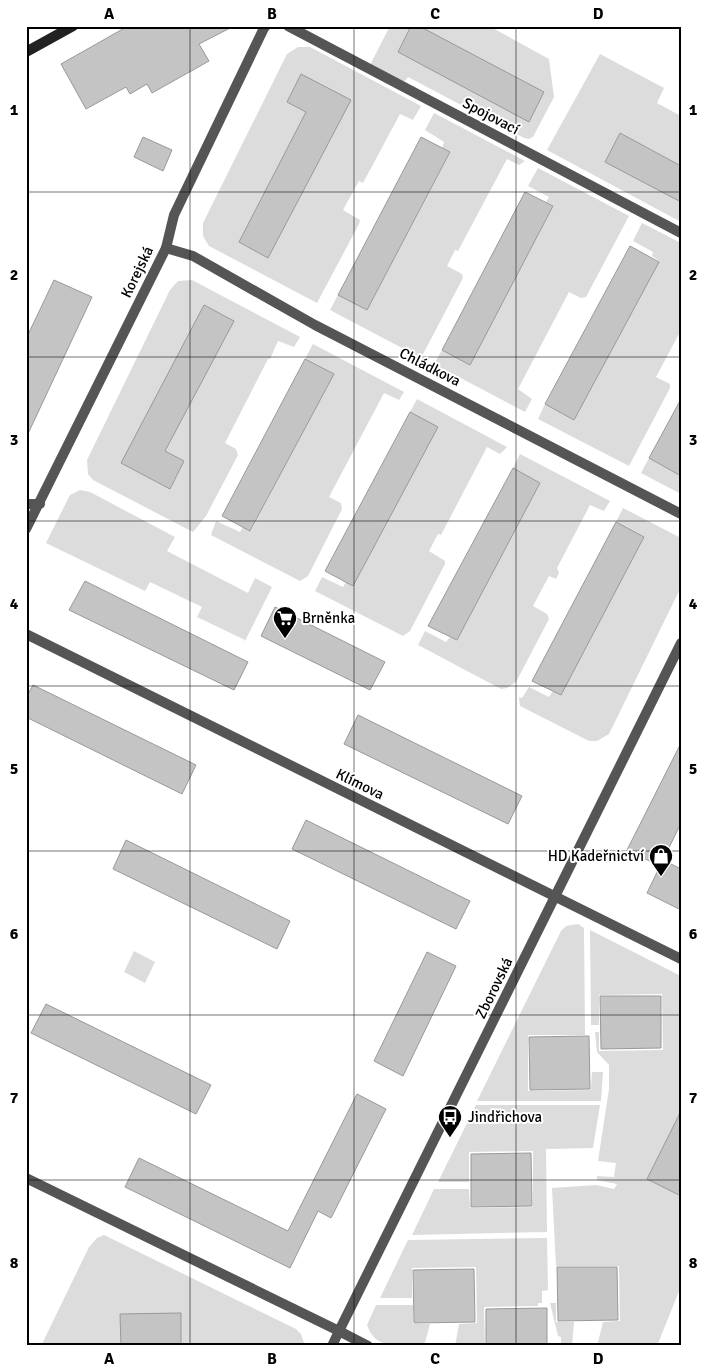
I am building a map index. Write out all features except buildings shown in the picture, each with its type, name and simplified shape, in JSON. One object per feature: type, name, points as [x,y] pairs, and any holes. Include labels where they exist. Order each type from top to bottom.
[{"type":"main road","points":[[26,52],[73,26]]},
{"type":"street","name":"Korejská","points":[[26,529],[166,248],[174,215],[266,26]]},
{"type":"street","name":"Spojovací","points":[[288,26],[681,233]]},
{"type":"street","name":"Chládkova","points":[[166,248],[193,256],[315,325],[681,514]]},
{"type":"street","points":[[26,504],[40,504]]},
{"type":"street","name":"Klímova","points":[[26,634],[681,959]]},
{"type":"street","name":"Zborovská","points":[[332,1346],[681,643]]},
{"type":"street","points":[[26,1178],[368,1346]]},
{"type":"shaded area","points":[[390,26],[489,26],[549,59],[554,97],[533,137],[529,139],[524,138],[408,77],[405,81],[399,81],[370,65]]},
{"type":"shaded area","points":[[298,47],[310,47],[421,106],[413,120],[400,114],[363,183],[359,181],[343,210],[360,220],[359,224],[317,303],[209,246],[203,236],[203,223],[287,54]]},
{"type":"shaded area","points":[[600,54],[664,88],[657,103],[681,116],[681,222],[547,150]]},
{"type":"shaded area","points":[[434,113],[525,161],[519,165],[507,159],[458,251],[455,250],[447,266],[462,274],[463,278],[421,358],[330,310],[338,295],[367,310],[450,153],[442,148],[444,142],[425,130]]},
{"type":"shaded area","points":[[538,168],[629,216],[586,297],[581,298],[569,292],[518,389],[532,399],[525,412],[434,364],[442,350],[470,365],[553,206],[546,202],[549,197],[528,186]]},
{"type":"shaded area","points":[[642,223],[681,243],[681,330],[656,377],[670,384],[670,388],[629,466],[538,419],[545,404],[574,419],[659,261],[652,256],[653,252],[633,241]]},
{"type":"shaded area","points":[[192,280],[300,337],[294,347],[278,341],[270,359],[268,359],[225,443],[236,449],[238,455],[206,516],[193,532],[93,480],[88,474],[87,460],[170,290],[178,281]]},
{"type":"shaded area","points":[[313,344],[404,392],[399,400],[384,393],[329,497],[341,503],[342,509],[308,576],[300,581],[211,535],[216,521],[240,532],[243,527],[251,531],[333,374],[305,359]]},
{"type":"shaded area","points":[[417,399],[507,447],[500,454],[487,447],[441,535],[438,534],[429,551],[445,561],[445,564],[410,631],[403,636],[315,591],[322,577],[343,587],[437,427],[410,412]]},
{"type":"shaded area","points":[[520,454],[610,501],[604,511],[590,505],[557,568],[559,573],[556,579],[549,576],[533,606],[547,614],[549,619],[516,682],[507,688],[501,689],[418,645],[425,631],[446,642],[450,637],[457,640],[540,483],[513,468]]},
{"type":"shaded area","points":[[649,458],[677,474],[681,467],[681,494],[641,473]]},
{"type":"shaded area","points":[[80,490],[90,492],[175,537],[167,551],[248,593],[255,578],[272,587],[244,643],[245,640],[197,617],[202,607],[150,582],[145,591],[46,543],[70,495]]},
{"type":"shaded area","points":[[623,508],[681,538],[681,587],[609,734],[597,741],[589,741],[520,706],[519,697],[522,698],[529,687],[549,697],[553,691],[561,695],[643,537],[616,522]]},
{"type":"shaded area","points":[[578,924],[584,928],[585,1035],[528,1035],[528,1091],[591,1090],[592,1072],[603,1072],[601,1101],[477,1101],[561,931],[566,926]]},
{"type":"shaded area","points":[[590,930],[681,976],[681,1286],[657,1346],[597,1346],[603,1322],[620,1321],[619,1266],[556,1266],[552,1188],[596,1185],[614,1189],[617,1184],[597,1180],[597,1176],[614,1177],[616,1163],[598,1161],[609,1089],[609,1065],[597,1052],[595,1032],[599,1032],[599,1051],[663,1050],[662,994],[599,995],[599,1025],[591,1025]]},
{"type":"shaded area","points":[[134,951],[155,962],[145,983],[124,972]]},
{"type":"shaded area","points":[[476,1105],[600,1105],[593,1148],[546,1149],[547,1232],[412,1235],[434,1189],[469,1189],[470,1208],[533,1207],[533,1151],[469,1152],[469,1182],[438,1182]]},
{"type":"shaded area","points":[[104,1235],[296,1329],[301,1334],[305,1346],[41,1346],[89,1247],[97,1238]]},
{"type":"shaded area","points":[[547,1238],[548,1290],[542,1291],[542,1303],[538,1303],[538,1306],[484,1307],[485,1346],[455,1346],[459,1324],[477,1323],[476,1267],[412,1268],[412,1298],[380,1298],[408,1240]]},
{"type":"shaded area","points":[[550,1303],[556,1303],[556,1322],[574,1322],[572,1346],[561,1346],[561,1337],[558,1336]]},
{"type":"shaded area","points":[[376,1305],[413,1305],[413,1324],[430,1324],[424,1346],[390,1345],[376,1339],[367,1325]]},
{"type":"place","name":"Brněnka","points":[[285,639]]},
{"type":"place","name":"HD Kadeřnictví","points":[[661,877]]},
{"type":"place","name":"Jindřichova","points":[[450,1138]]}]
